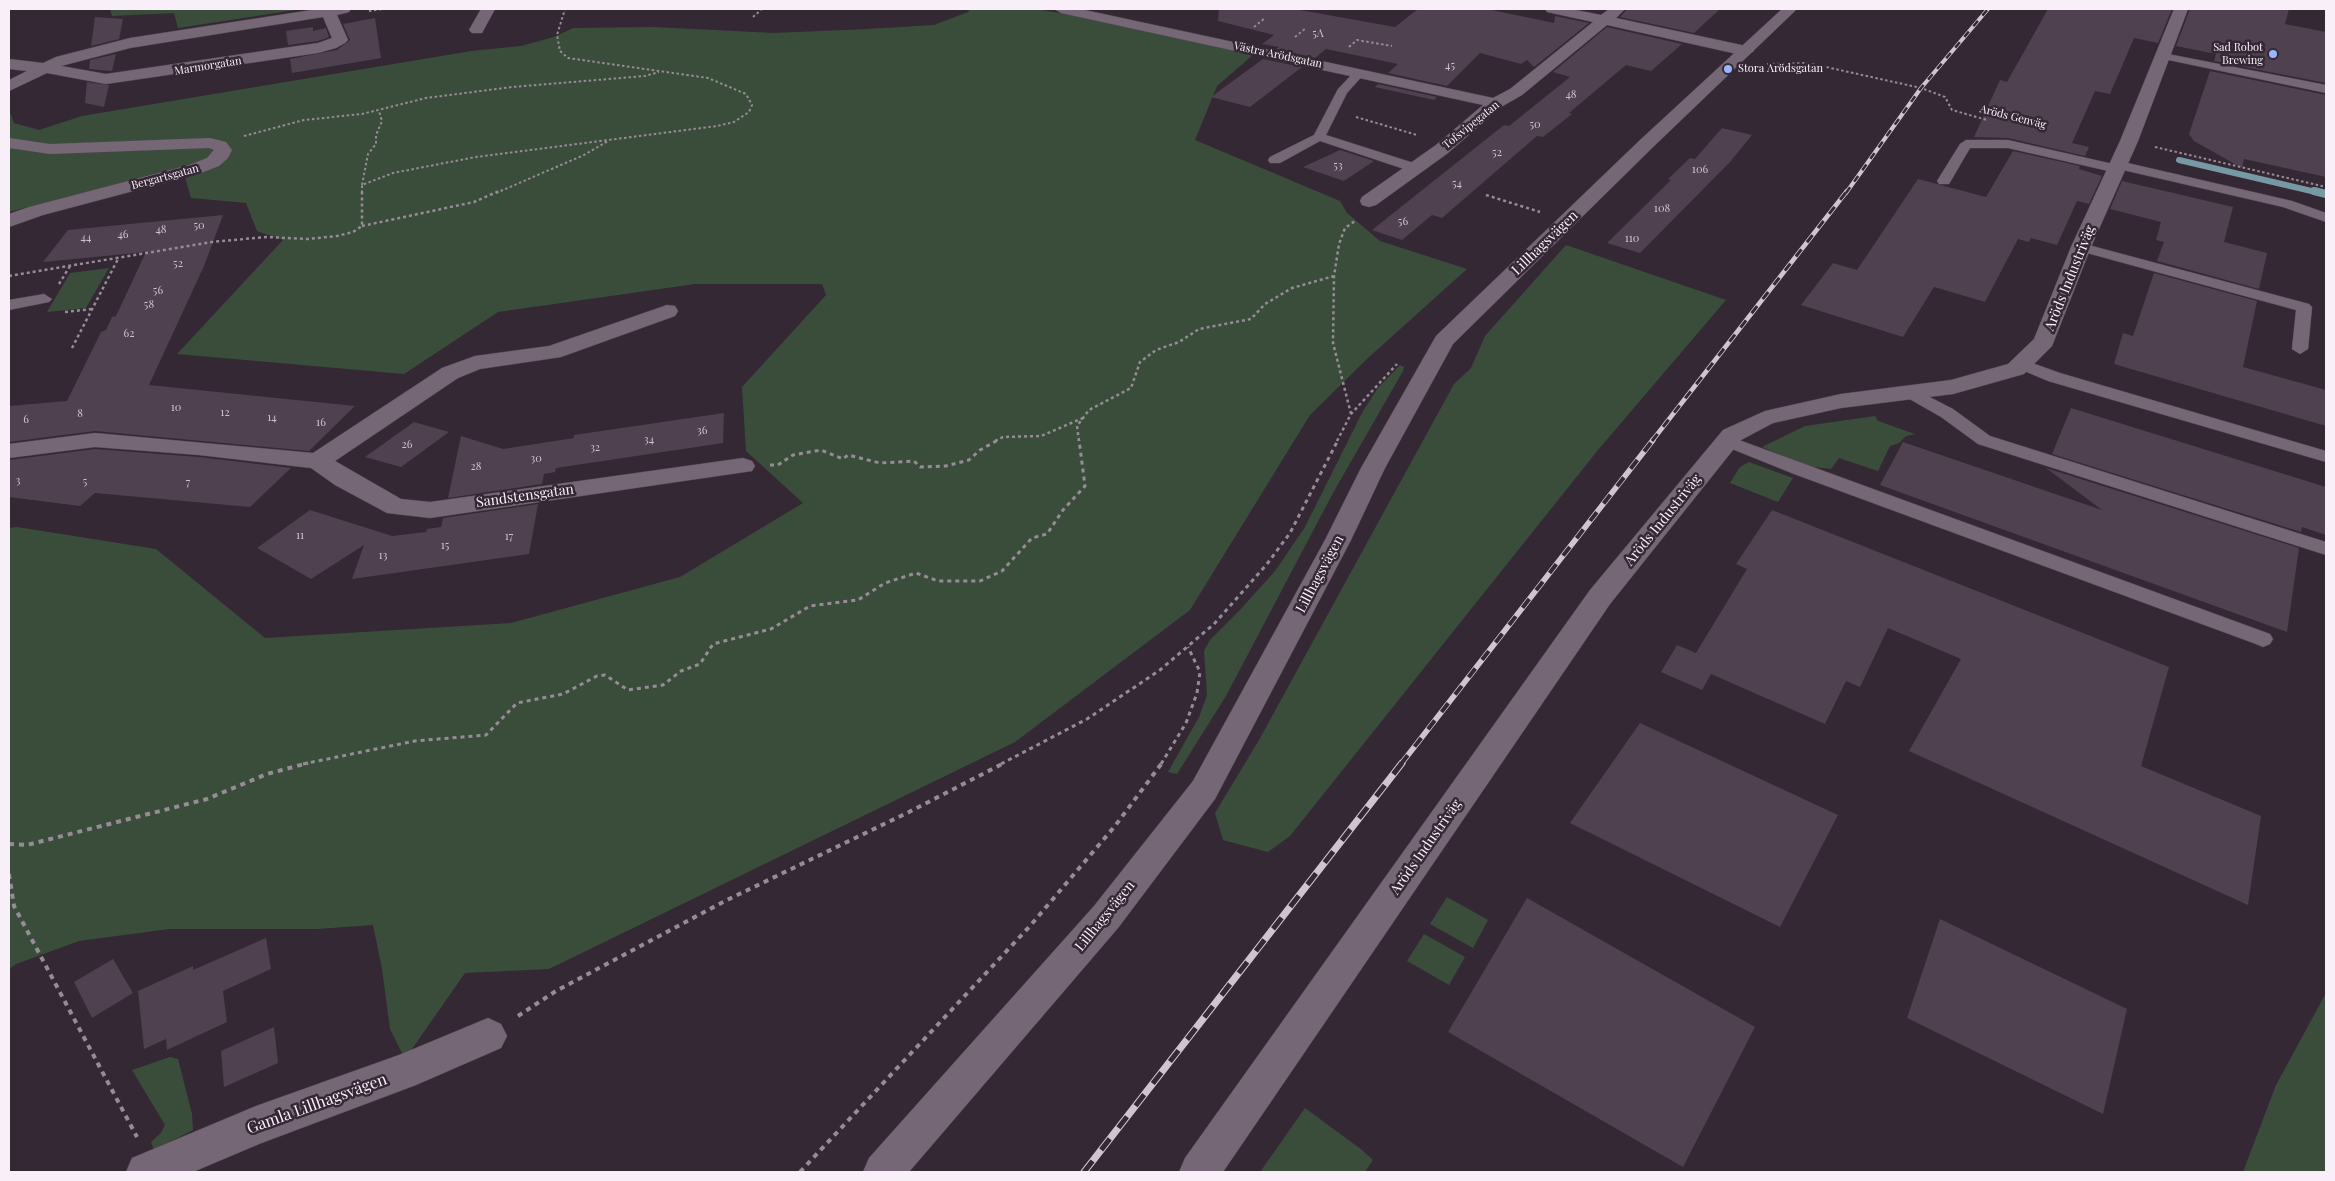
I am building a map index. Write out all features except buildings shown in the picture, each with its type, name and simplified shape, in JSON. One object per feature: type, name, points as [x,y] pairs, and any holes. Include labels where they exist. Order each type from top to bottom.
[{"type":"street","points":[[9,86],[43,68],[89,52],[130,42],[344,9]]},
{"type":"street","points":[[477,30],[488,9]]},
{"type":"street","name":"Västra Arödsgatan","points":[[1061,9],[1495,103]]},
{"type":"street","points":[[1552,9],[1604,19],[1740,56]]},
{"type":"street","name":"Tofsvipegatan","points":[[1369,201],[1449,143],[1495,103],[1516,92],[1618,9]]},
{"type":"street","name":"Lillhagsvägen","points":[[883,1172],[1106,917],[1204,790],[1338,540],[1373,468],[1444,341],[1645,145],[1790,9]]},
{"type":"street","name":"Aröds Industriväg","points":[[1199,1172],[1600,597],[1732,435],[1765,418],[1841,401],[1953,387],[2016,369],[2044,341],[2081,247],[2122,158],[2181,9]]},
{"type":"street","name":"Marmorgatan","points":[[43,68],[97,78],[130,78],[318,48],[340,40],[328,11]]},
{"type":"street","points":[[9,64],[43,68]]},
{"type":"street","name":"Bergartsgatan","points":[[9,144],[50,148],[210,143],[218,145],[222,150],[222,154],[213,162],[195,169],[44,209],[9,221]]},
{"type":"street","points":[[318,461],[450,373],[476,363],[553,352],[667,311]]},
{"type":"street","name":"Sandstensgatan","points":[[9,451],[95,440],[199,448],[318,461],[344,479],[396,507],[430,510],[743,466]]},
{"type":"street","name":"Gamla Lillhagsvägen","points":[[142,1158],[256,1126],[402,1072],[488,1036]]},
{"type":"lane","points":[[2163,56],[2326,89]]},
{"type":"lane","points":[[1275,160],[1319,137],[1342,92],[1359,73]]},
{"type":"lane","points":[[1319,137],[1415,168]]},
{"type":"lane","points":[[1944,181],[1966,144],[2008,144],[2122,158],[2287,204],[2326,218]]},
{"type":"lane","points":[[2081,247],[2304,307],[2300,349]]},
{"type":"lane","points":[[9,304],[44,299]]},
{"type":"lane","points":[[2021,364],[2054,377],[2326,457]]},
{"type":"lane","points":[[1912,393],[1948,413],[1984,440],[2326,549]]},
{"type":"lane","points":[[1728,441],[1800,470],[2263,639]]},
{"type":"path","points":[[362,185],[393,173],[476,157],[717,126],[742,118],[749,112],[752,105],[746,94],[708,78],[568,58],[560,51],[557,34],[565,9]]},
{"type":"path","points":[[753,17],[762,9]]},
{"type":"path","name":"Aröds Genväg","points":[[1740,56],[1756,67],[1784,62],[1808,63],[1939,93],[1945,97],[1952,110],[1990,121]]},
{"type":"path","points":[[236,138],[304,120],[379,111],[436,97],[512,87],[607,81],[661,72]]},
{"type":"path","points":[[362,226],[362,185],[368,154],[376,144],[376,135],[382,122],[379,111]]},
{"type":"path","points":[[1351,115],[1449,143]]},
{"type":"path","points":[[9,276],[221,242],[266,237],[320,239],[353,232],[362,226],[474,202],[584,156],[612,139]]},
{"type":"path","points":[[2122,158],[2326,187]]},
{"type":"path","points":[[1486,195],[1544,213]]},
{"type":"path","points":[[488,1036],[556,991],[708,910],[909,812],[1086,718],[1160,670],[1214,624],[1267,564],[1290,533],[1351,414],[1333,344],[1334,276],[1339,244],[1345,228]]},
{"type":"path","points":[[72,348],[118,258]]},
{"type":"path","points":[[9,844],[27,846],[207,799],[267,774],[313,761],[414,741],[486,735],[517,703],[563,694],[597,676],[606,675],[628,690],[663,686],[681,672],[700,664],[714,644],[771,629],[810,606],[858,600],[885,583],[916,573],[938,581],[980,582],[1002,571],[1032,538],[1047,534],[1063,510],[1085,486],[1077,426],[1088,410],[1131,388],[1140,362],[1156,350],[1179,342],[1199,329],[1251,319],[1266,304],[1292,288],[1334,276]]},
{"type":"path","points":[[743,466],[778,465],[793,455],[821,450],[843,459],[848,455],[880,463],[914,461],[920,467],[946,466],[969,460],[980,450],[1003,438],[1041,436],[1083,418]]},
{"type":"path","points":[[800,1172],[1030,926],[1115,826],[1158,769],[1186,723],[1197,693],[1200,672],[1188,647]]},
{"type":"path","points":[[9,874],[14,906],[137,1135],[142,1158]]},
{"type":"green space","points":[[110,9],[302,9],[178,28],[174,13],[112,16]]},
{"type":"green space","points":[[970,9],[1035,9],[1114,22],[1254,54],[1217,86],[1195,140],[1340,201],[1347,213],[1380,241],[1467,269],[1368,358],[1310,415],[1190,610],[1015,742],[549,969],[465,973],[405,1059],[390,1029],[382,969],[373,925],[318,929],[169,929],[79,941],[16,964],[9,969],[9,528],[17,527],[156,549],[265,638],[511,623],[680,577],[803,503],[746,451],[742,387],[826,295],[822,284],[695,284],[498,312],[404,374],[177,354],[283,240],[257,231],[246,203],[191,198],[182,167],[9,212],[9,110],[14,123],[39,130],[82,116],[471,51],[521,46],[554,37],[573,28],[653,27],[774,33],[867,29],[934,25],[968,12]]},
{"type":"green space","points":[[1566,245],[1726,300],[1598,450],[1290,836],[1268,852],[1223,840],[1215,813],[1259,740],[1454,384],[1471,368],[1485,336]]},
{"type":"green space","points":[[109,268],[86,308],[47,312],[70,273]]},
{"type":"green space","points":[[1400,365],[1404,367],[1403,371],[1333,493],[1226,696],[1177,774],[1168,772],[1199,717],[1207,695],[1204,651],[1210,640],[1275,571],[1305,527],[1363,411],[1378,388]]},
{"type":"green space","points":[[1875,416],[1878,421],[1915,434],[1906,436],[1899,443],[1890,446],[1878,471],[1839,458],[1831,469],[1806,466],[1762,447],[1805,426]]},
{"type":"green space","points":[[1749,462],[1793,478],[1778,502],[1730,483],[1740,467]]},
{"type":"green space","points":[[1447,897],[1488,920],[1473,948],[1430,924]]},
{"type":"green space","points":[[1424,934],[1465,957],[1449,985],[1407,961]]},
{"type":"green space","points":[[2326,993],[2326,1172],[2243,1172],[2276,1085]]},
{"type":"green space","points":[[170,1057],[178,1059],[192,1114],[193,1130],[154,1150],[151,1142],[161,1133],[165,1125],[132,1070]]},
{"type":"green space","points":[[1305,1108],[1373,1160],[1365,1172],[1260,1172]]},
{"type":"waterway","points":[[2179,160],[2320,193]]},
{"type":"waterway","points":[[2314,191],[2326,194]]},
{"type":"railway","points":[[1846,193],[1921,88],[1988,9]]},
{"type":"railway","points":[[1652,441],[1847,191]]},
{"type":"railway","points":[[1401,764],[1653,440]]},
{"type":"railway","points":[[1084,1172],[1402,763]]},
{"type":"place","name":"Sad Robot Brewing","points":[[2273,54]]},
{"type":"place","name":"Stora Arödsgatan","points":[[1728,69]]}]
